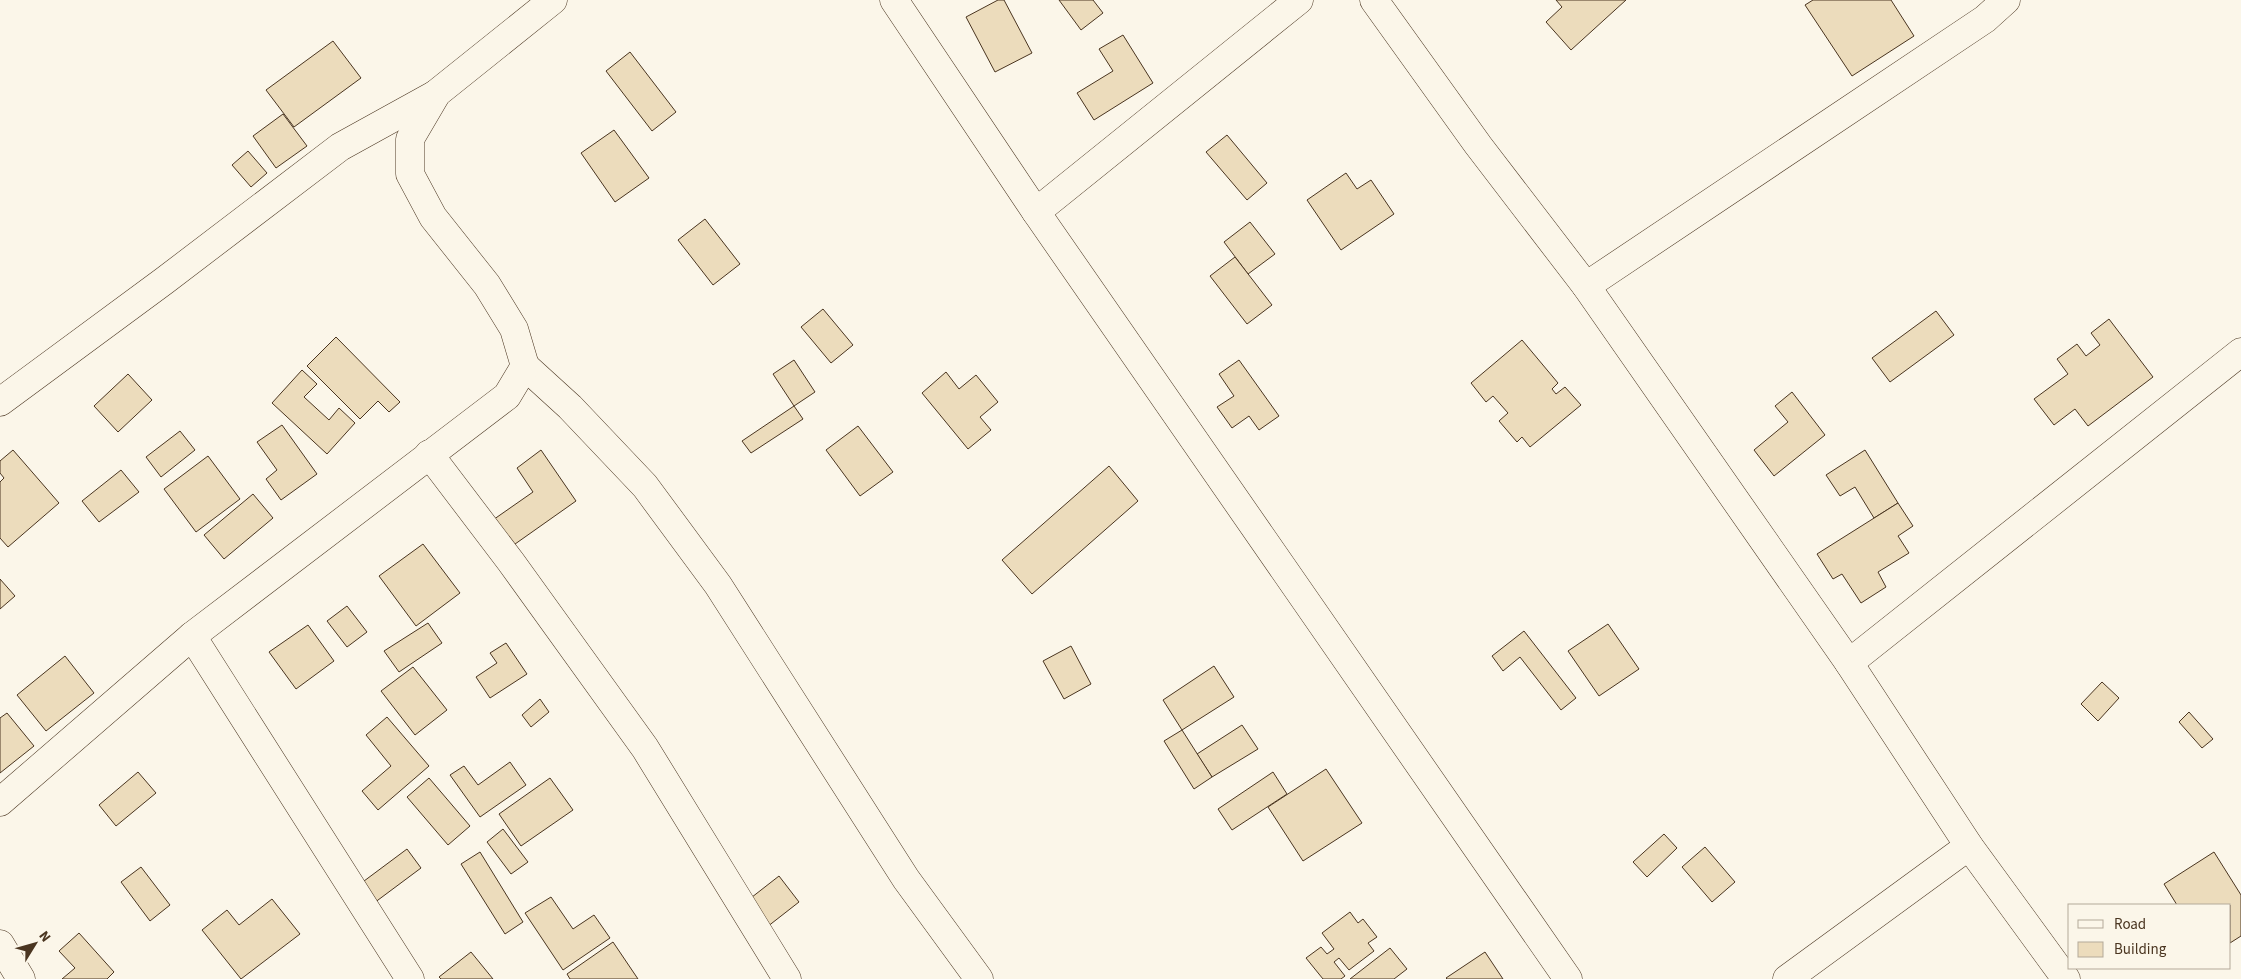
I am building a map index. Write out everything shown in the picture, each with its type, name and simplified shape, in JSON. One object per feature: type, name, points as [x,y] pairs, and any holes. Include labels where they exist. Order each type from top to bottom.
[{"type":"street","points":[[0,402],[340,147],[437,93],[553,0]]},
{"type":"street","points":[[894,0],[1036,212],[1568,979]]},
{"type":"street","points":[[1036,212],[1299,0]]},
{"type":"street","points":[[1374,0],[1478,145],[1586,286],[1849,663],[1969,846],[2066,979]]},
{"type":"street","points":[[1586,286],[1977,25],[2006,0]]},
{"type":"street","points":[[437,93],[410,139],[410,174],[433,217],[487,284],[514,329],[525,366],[570,407],[645,486],[718,585],[906,879],[979,979]]},
{"type":"street","points":[[1849,663],[2241,352]]},
{"type":"street","points":[[0,802],[192,636],[508,396],[525,366]]},
{"type":"street","points":[[430,454],[511,562],[645,748],[787,979]]},
{"type":"street","points":[[192,636],[410,979]]},
{"type":"street","points":[[1787,979],[1969,846]]},
{"type":"street","points":[[0,944],[21,979]]},
{"type":"building","points":[[998,0],[1004,0],[1032,53],[995,72],[966,17]]},
{"type":"building","points":[[1059,0],[1093,0],[1103,13],[1081,30]]},
{"type":"building","points":[[1556,0],[1626,0],[1571,50],[1546,22],[1562,7]]},
{"type":"building","points":[[1813,0],[1891,0],[1914,36],[1852,76],[1805,5]]},
{"type":"building","points":[[1123,35],[1153,83],[1094,120],[1077,93],[1113,71],[1099,49]]},
{"type":"building","points":[[333,41],[361,78],[294,127],[266,90]]},
{"type":"building","points":[[630,52],[676,112],[652,131],[606,71]]},
{"type":"building","points":[[283,114],[307,146],[276,168],[253,136]]},
{"type":"building","points":[[614,130],[649,178],[615,202],[581,153]]},
{"type":"building","points":[[1227,135],[1267,183],[1247,200],[1206,152]]},
{"type":"building","points":[[248,151],[267,173],[251,187],[232,165]]},
{"type":"building","points":[[1346,173],[1357,189],[1371,180],[1394,214],[1341,250],[1307,200]]},
{"type":"building","points":[[705,219],[740,264],[713,285],[678,240]]},
{"type":"building","points":[[1250,222],[1275,254],[1248,274],[1224,242]]},
{"type":"building","points":[[1235,257],[1272,305],[1247,324],[1210,276]]},
{"type":"building","points":[[823,309],[853,345],[831,363],[801,327]]},
{"type":"building","points":[[1936,311],[1954,335],[1890,382],[1872,358]]},
{"type":"building","points":[[2109,319],[2153,377],[2088,426],[2075,409],[2054,425],[2034,399],[2068,374],[2057,359],[2077,344],[2086,356],[2100,345],[2091,333]]},
{"type":"building","points":[[336,337],[400,402],[389,412],[378,401],[360,419],[307,366]]},
{"type":"building","points":[[1522,340],[1558,383],[1552,389],[1556,394],[1565,387],[1581,405],[1530,447],[1522,437],[1517,442],[1499,421],[1508,413],[1493,396],[1486,402],[1471,383]]},
{"type":"building","points":[[794,360],[815,392],[794,406],[773,374]]},
{"type":"building","points":[[1239,360],[1279,416],[1259,430],[1249,416],[1232,428],[1217,407],[1234,396],[1219,374]]},
{"type":"building","points":[[302,370],[317,384],[304,397],[329,420],[339,408],[355,423],[327,454],[272,403]]},
{"type":"building","points":[[946,372],[959,389],[976,375],[998,402],[980,417],[991,430],[968,449],[922,393]]},
{"type":"building","points":[[128,374],[152,400],[118,432],[94,406]]},
{"type":"building","points":[[1792,392],[1825,435],[1774,476],[1754,450],[1788,422],[1775,406]]},
{"type":"building","points":[[794,406],[803,419],[751,453],[742,441]]},
{"type":"building","points":[[282,425],[317,474],[281,500],[266,479],[277,470],[257,442]]},
{"type":"building","points":[[858,426],[893,472],[860,496],[826,450]]},
{"type":"building","points":[[180,431],[195,450],[161,477],[146,457]]},
{"type":"building","points":[[13,450],[59,503],[8,547],[0,538],[0,482],[4,478],[0,473],[0,461]]},
{"type":"building","points":[[541,450],[576,501],[508,549],[490,522],[533,492],[517,468]]},
{"type":"building","points":[[1865,450],[1898,503],[1874,518],[1855,487],[1840,496],[1826,475]]},
{"type":"building","points":[[208,456],[240,499],[196,532],[164,489]]},
{"type":"building","points":[[1109,466],[1138,501],[1032,594],[1002,560]]},
{"type":"building","points":[[121,470],[139,492],[99,522],[82,501]]},
{"type":"building","points":[[253,494],[273,518],[224,559],[204,535]]},
{"type":"building","points":[[1898,503],[1913,526],[1898,536],[1909,553],[1878,572],[1886,587],[1861,603],[1842,574],[1833,579],[1817,554]]},
{"type":"building","points":[[423,544],[460,593],[416,626],[379,576]]},
{"type":"building","points":[[0,579],[15,596],[0,609]]},
{"type":"building","points":[[347,606],[367,632],[347,647],[327,621]]},
{"type":"building","points":[[428,623],[442,643],[399,672],[384,651]]},
{"type":"building","points":[[1608,624],[1639,669],[1599,696],[1568,651]]},
{"type":"building","points":[[308,625],[334,661],[296,689],[269,652]]},
{"type":"building","points":[[1524,631],[1576,698],[1561,710],[1520,657],[1503,671],[1492,656]]},
{"type":"building","points":[[506,643],[527,674],[490,698],[476,677],[497,663],[490,653]]},
{"type":"building","points":[[1071,646],[1091,684],[1064,699],[1043,661]]},
{"type":"building","points":[[65,656],[94,693],[46,731],[17,695]]},
{"type":"building","points":[[1214,666],[1234,697],[1182,730],[1163,700]]},
{"type":"building","points":[[413,667],[447,710],[415,735],[381,691]]},
{"type":"building","points":[[2102,682],[2119,698],[2098,721],[2081,704]]},
{"type":"building","points":[[540,699],[549,712],[531,727],[522,715]]},
{"type":"building","points":[[2189,712],[2213,739],[2202,748],[2179,722]]},
{"type":"building","points":[[7,713],[34,746],[0,773],[0,718]]},
{"type":"building","points":[[387,717],[429,766],[378,810],[362,791],[391,766],[366,735]]},
{"type":"building","points":[[1242,725],[1258,749],[1212,777],[1197,754]]},
{"type":"building","points":[[1182,730],[1212,777],[1194,789],[1164,741]]},
{"type":"building","points":[[510,762],[526,785],[480,817],[450,775],[464,766],[478,785]]},
{"type":"building","points":[[1326,769],[1362,823],[1303,861],[1268,807]]},
{"type":"building","points":[[138,772],[156,793],[116,826],[99,805]]},
{"type":"building","points":[[1273,772],[1287,794],[1232,830],[1218,809]]},
{"type":"building","points":[[429,778],[470,826],[448,845],[407,797]]},
{"type":"building","points":[[550,778],[573,810],[521,846],[499,814]]},
{"type":"building","points":[[503,829],[528,862],[511,874],[487,842]]},
{"type":"building","points":[[1664,834],[1677,848],[1647,877],[1633,862]]},
{"type":"building","points":[[1705,847],[1735,882],[1712,902],[1682,867]]},
{"type":"building","points":[[407,849],[421,868],[370,906],[356,887]]},
{"type":"building","points":[[480,852],[523,922],[505,934],[461,864]]},
{"type":"building","points":[[2214,852],[2241,895],[2241,936],[2231,942],[2231,904],[2176,904],[2164,884]]},
{"type":"building","points":[[141,867],[170,905],[150,921],[121,882]]},
{"type":"building","points":[[779,876],[799,902],[758,934],[738,908]]},
{"type":"building","points":[[551,897],[573,929],[594,915],[610,938],[563,970],[525,913]]},
{"type":"building","points":[[272,899],[300,934],[241,979],[202,930],[227,910],[239,925]]},
{"type":"building","points":[[1350,912],[1358,923],[1363,919],[1377,937],[1368,943],[1374,951],[1349,970],[1339,958],[1334,962],[1345,976],[1341,979],[1323,979],[1306,958],[1321,947],[1327,954],[1334,949],[1322,933]]},
{"type":"building","points":[[79,933],[114,972],[107,979],[62,979],[75,968],[59,951]]},
{"type":"building","points":[[613,942],[638,979],[570,979],[567,974]]},
{"type":"building","points":[[1390,948],[1407,969],[1394,979],[1350,979]]},
{"type":"building","points":[[471,952],[493,979],[441,979],[439,977]]},
{"type":"building","points":[[1485,952],[1503,979],[1446,978]]}]
